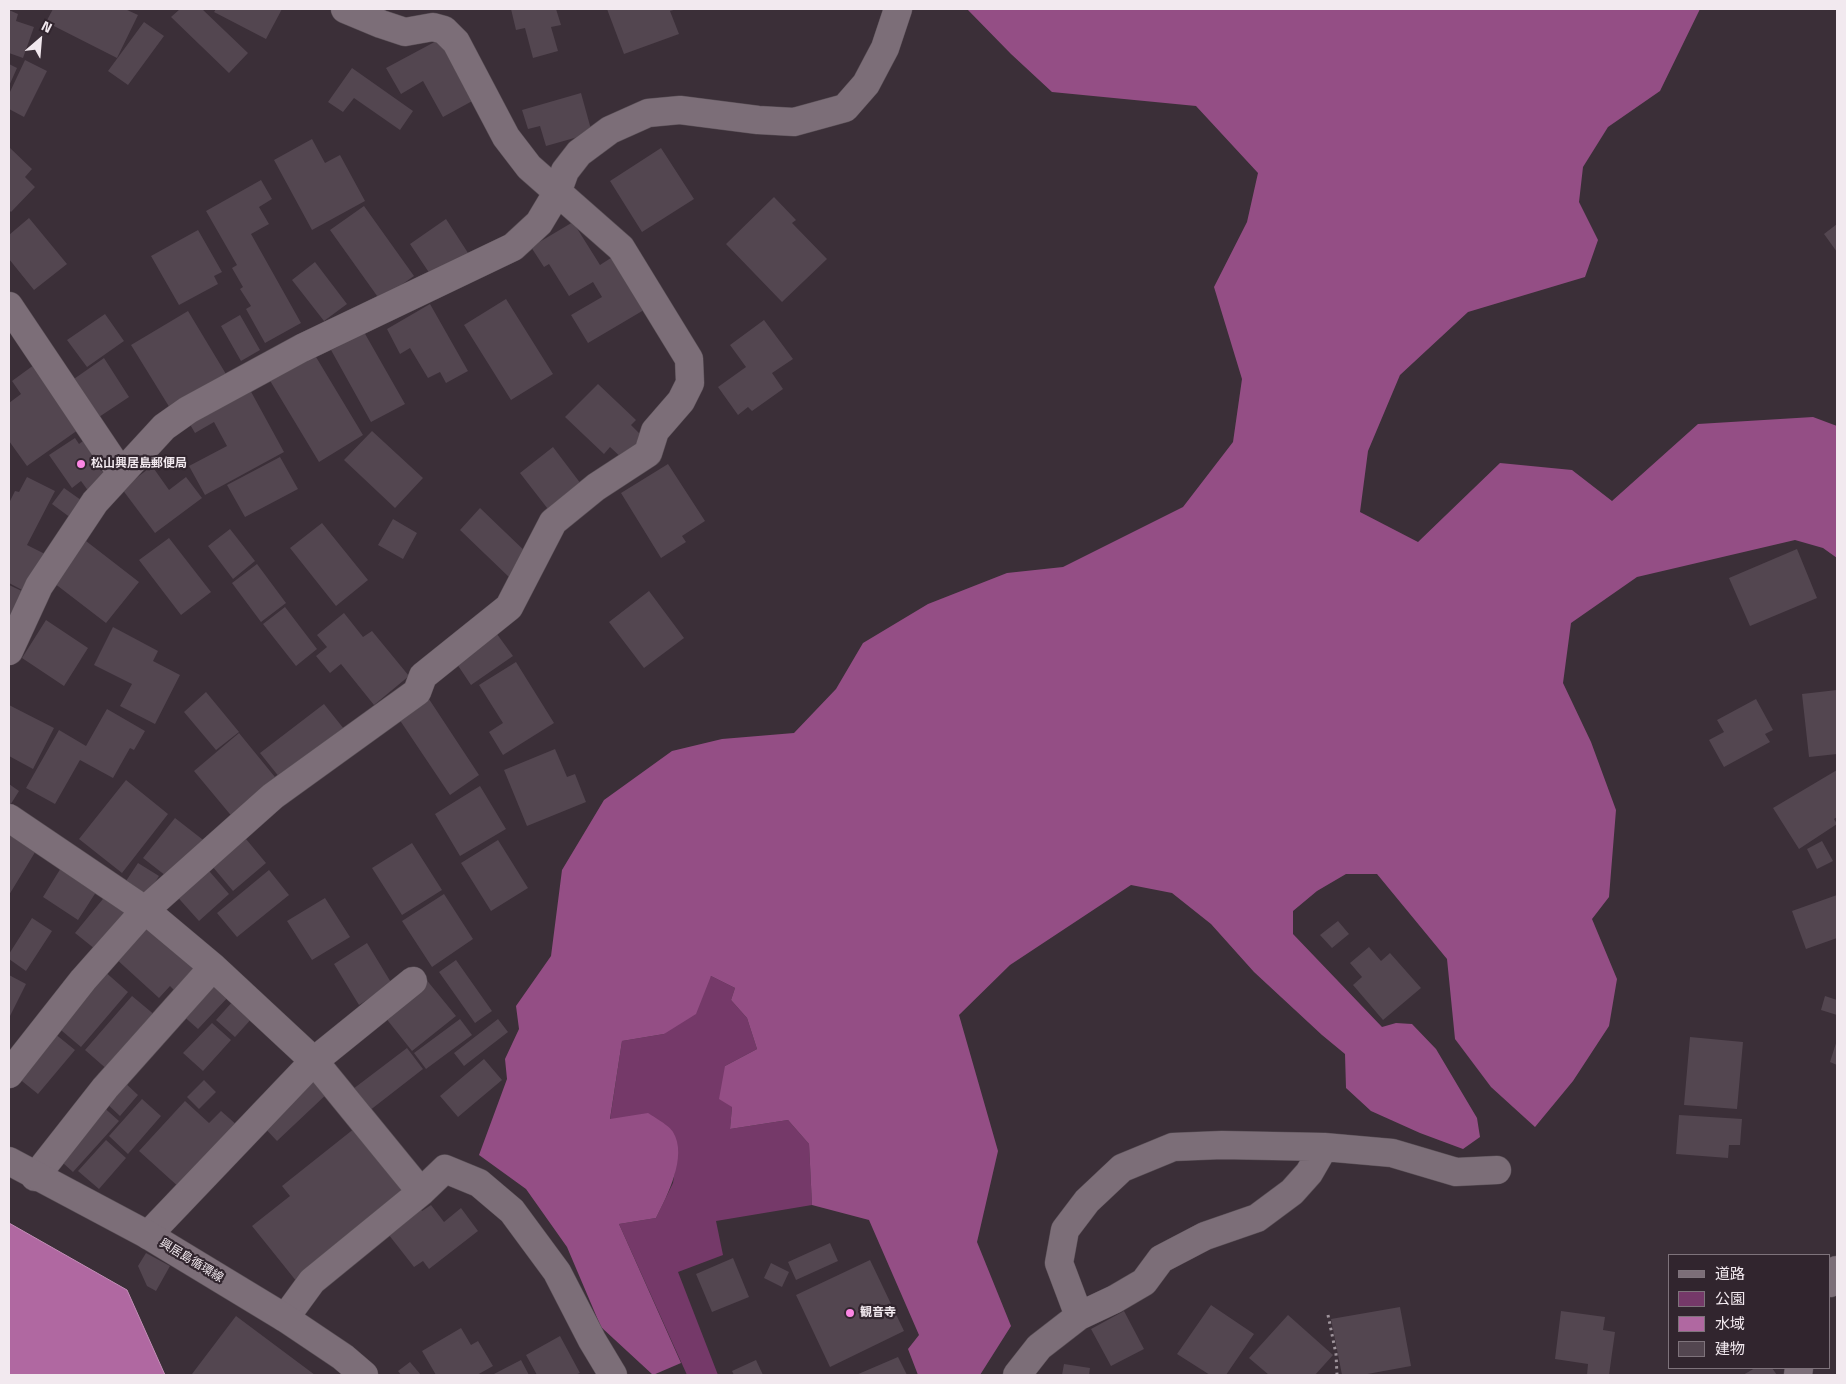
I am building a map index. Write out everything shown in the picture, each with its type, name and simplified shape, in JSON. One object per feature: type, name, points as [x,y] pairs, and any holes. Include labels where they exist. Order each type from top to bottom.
[{"type":"street","points":[[9,1074],[82,980],[144,910],[273,796],[417,692],[423,676],[510,607],[553,522],[596,487],[648,453],[655,431],[681,401],[690,383],[689,359],[621,248],[529,168],[506,137],[456,42],[444,30],[433,27],[405,32],[345,9]]},
{"type":"street","points":[[9,651],[39,586],[96,502],[164,427],[188,410],[302,348],[513,248],[539,223],[556,193],[564,171],[579,153],[610,130],[648,113],[680,110],[758,120],[794,122],[845,108],[866,84],[885,48],[898,9]]},
{"type":"street","points":[[9,306],[121,473]]},
{"type":"street","points":[[9,818],[144,910],[213,966],[314,1061],[421,1192]]},
{"type":"street","points":[[35,1177],[105,1088],[213,966]]},
{"type":"street","points":[[148,1235],[314,1061],[413,981]]},
{"type":"street","points":[[1079,1316],[1059,1262],[1065,1230],[1088,1201],[1122,1168],[1173,1147],[1222,1145],[1324,1147],[1392,1153],[1456,1172],[1497,1170]]},
{"type":"street","points":[[1017,1375],[1039,1347],[1079,1316],[1115,1299],[1144,1282],[1161,1259],[1205,1236],[1257,1218],[1292,1192],[1309,1173],[1324,1147]]},
{"type":"street","name":"興居島循環線","points":[[9,1161],[35,1177],[148,1235],[285,1318],[343,1357],[364,1375]]},
{"type":"street","points":[[285,1318],[312,1281],[421,1192],[445,1169],[479,1183],[512,1211],[557,1272],[592,1340],[613,1375]]},
{"type":"street","points":[[1831,1281],[1837,1270]]},
{"type":"path","points":[[1328,1315],[1336,1354],[1337,1375]]},
{"type":"green space","points":[[711,976],[735,988],[731,1000],[747,1018],[757,1049],[725,1066],[732,1107],[730,1129],[788,1120],[809,1144],[812,1205],[716,1221],[723,1255],[678,1272],[718,1375],[687,1375],[619,1224],[656,1218],[673,1183],[678,1151],[610,1120],[622,1041],[664,1034]]},
{"type":"shaded area","points":[[967,9],[1700,9],[1660,91],[1608,127],[1583,167],[1579,202],[1598,240],[1585,277],[1468,312],[1400,375],[1368,451],[1360,512],[1418,542],[1500,463],[1572,470],[1612,501],[1698,424],[1813,417],[1837,426],[1837,558],[1823,548],[1795,540],[1637,577],[1571,623],[1563,683],[1591,742],[1616,810],[1609,897],[1592,919],[1617,979],[1609,1026],[1573,1081],[1535,1127],[1491,1087],[1455,1039],[1447,959],[1377,874],[1346,874],[1317,891],[1293,911],[1293,934],[1382,1027],[1396,1023],[1412,1024],[1436,1049],[1477,1118],[1480,1137],[1463,1149],[1420,1133],[1371,1111],[1346,1088],[1345,1054],[1254,972],[1211,924],[1172,893],[1131,885],[1010,965],[959,1015],[998,1151],[977,1242],[1011,1326],[980,1375],[918,1375],[908,1349],[919,1335],[869,1220],[812,1205],[809,1144],[788,1120],[730,1129],[732,1107],[719,1099],[725,1066],[757,1049],[747,1018],[731,1000],[735,988],[711,976],[696,1014],[664,1034],[622,1041],[610,1119],[648,1113],[665,1124],[673,1132],[677,1142],[677,1164],[674,1176],[656,1218],[619,1224],[681,1363],[653,1375],[601,1327],[567,1247],[526,1189],[479,1155],[507,1079],[505,1059],[519,1029],[516,1006],[551,956],[562,870],[604,800],[672,751],[722,739],[794,733],[836,689],[863,643],[928,604],[1007,573],[1063,567],[1183,507],[1233,442],[1242,379],[1214,287],[1247,222],[1258,173],[1196,106],[1052,92]]},
{"type":"water","points":[[9,1223],[127,1290],[165,1375],[9,1375]]},
{"type":"building","points":[[53,9],[125,9],[138,15],[117,58],[46,22]]},
{"type":"building","points":[[180,9],[202,9],[248,53],[229,73],[171,17]]},
{"type":"building","points":[[216,9],[282,9],[266,39],[214,12]]},
{"type":"building","points":[[511,9],[556,9],[561,25],[551,27],[558,51],[533,58],[525,28],[516,30]]},
{"type":"building","points":[[607,9],[677,9],[670,11],[679,34],[624,54]]},
{"type":"building","points":[[9,10],[18,14],[16,21],[34,27],[23,58],[9,53]]},
{"type":"building","points":[[144,22],[164,36],[128,85],[108,71]]},
{"type":"building","points":[[442,38],[476,99],[443,117],[423,81],[401,94],[386,68]]},
{"type":"building","points":[[25,60],[47,71],[24,117],[9,109],[9,94]]},
{"type":"building","points":[[9,64],[17,68],[9,86]]},
{"type":"building","points":[[352,68],[413,111],[400,130],[354,98],[343,112],[328,102]]},
{"type":"building","points":[[581,93],[592,133],[546,146],[540,126],[528,129],[522,110]]},
{"type":"building","points":[[312,139],[325,163],[340,155],[365,201],[312,230],[274,160]]},
{"type":"building","points":[[9,147],[32,169],[25,177],[35,187],[11,212],[9,210]]},
{"type":"building","points":[[661,148],[694,199],[642,232],[610,181]]},
{"type":"building","points":[[261,180],[272,199],[259,207],[269,224],[251,234],[301,323],[265,343],[246,309],[251,306],[240,289],[243,287],[232,268],[237,265],[206,211]]},
{"type":"building","points":[[774,197],[796,220],[792,223],[827,259],[782,302],[726,244]]},
{"type":"building","points":[[364,206],[414,276],[380,300],[330,230]]},
{"type":"building","points":[[29,218],[67,264],[34,290],[9,259],[9,235]]},
{"type":"building","points":[[446,219],[470,256],[434,280],[410,244]]},
{"type":"building","points":[[573,222],[600,265],[617,254],[649,307],[588,343],[571,315],[602,297],[593,282],[569,296],[549,264],[544,267],[531,247]]},
{"type":"building","points":[[1837,224],[1837,252],[1824,234]]},
{"type":"building","points":[[198,230],[222,272],[214,276],[218,284],[179,305],[151,256]]},
{"type":"building","points":[[315,262],[347,304],[324,321],[292,280]]},
{"type":"building","points":[[506,299],[553,374],[511,400],[464,325]]},
{"type":"building","points":[[430,304],[468,371],[446,383],[440,372],[428,378],[410,348],[400,354],[387,329]]},
{"type":"building","points":[[188,311],[229,379],[173,413],[131,345]]},
{"type":"building","points":[[105,314],[124,341],[87,367],[67,340]]},
{"type":"building","points":[[240,315],[260,350],[241,361],[221,326]]},
{"type":"building","points":[[764,320],[793,359],[772,373],[783,389],[752,411],[748,407],[738,415],[718,387],[746,367],[730,345]]},
{"type":"building","points":[[364,332],[405,404],[371,422],[331,350]]},
{"type":"building","points":[[313,352],[363,435],[319,462],[269,379]]},
{"type":"building","points":[[104,358],[129,397],[96,419],[71,381]]},
{"type":"building","points":[[38,362],[85,425],[27,466],[9,441],[9,403],[21,394],[12,381]]},
{"type":"building","points":[[598,384],[636,420],[631,425],[645,439],[625,461],[610,447],[604,454],[565,417]]},
{"type":"building","points":[[249,388],[284,452],[205,495],[189,466],[227,446],[214,422],[195,433],[188,421]]},
{"type":"building","points":[[372,431],[423,478],[395,508],[344,460]]},
{"type":"building","points":[[75,438],[79,444],[87,438],[113,475],[89,492],[81,481],[72,488],[49,455]]},
{"type":"building","points":[[553,447],[584,488],[551,513],[520,473]]},
{"type":"building","points":[[280,457],[298,489],[245,517],[227,485]]},
{"type":"building","points":[[668,464],[705,521],[682,536],[686,542],[661,558],[621,493]]},
{"type":"building","points":[[152,466],[169,490],[186,477],[202,498],[155,533],[122,489]]},
{"type":"building","points":[[27,477],[55,491],[27,545],[45,554],[26,592],[9,583],[9,503],[15,491],[19,492]]},
{"type":"building","points":[[64,488],[88,505],[75,521],[52,504]]},
{"type":"building","points":[[480,508],[530,556],[510,578],[460,530]]},
{"type":"building","points":[[393,519],[417,533],[403,559],[378,545]]},
{"type":"building","points":[[322,523],[368,580],[336,606],[290,548]]},
{"type":"building","points":[[230,529],[255,561],[233,579],[208,546]]},
{"type":"building","points":[[169,538],[211,592],[181,615],[139,560]]},
{"type":"building","points":[[86,541],[139,582],[106,623],[54,583]]},
{"type":"building","points":[[1797,549],[1817,598],[1750,626],[1729,578]]},
{"type":"building","points":[[257,564],[286,603],[261,622],[232,583]]},
{"type":"building","points":[[9,585],[24,592],[9,622]]},
{"type":"building","points":[[649,591],[684,638],[644,668],[609,622]]},
{"type":"building","points":[[285,607],[317,649],[296,666],[263,624]]},
{"type":"building","points":[[344,613],[363,637],[372,631],[409,676],[374,705],[341,664],[330,673],[316,656],[327,647],[317,635]]},
{"type":"building","points":[[46,620],[88,648],[64,686],[22,658]]},
{"type":"building","points":[[113,627],[158,651],[153,661],[180,675],[155,724],[120,706],[132,684],[94,665]]},
{"type":"building","points":[[494,630],[513,656],[471,685],[453,658]]},
{"type":"building","points":[[516,662],[554,723],[503,755],[489,732],[503,723],[479,685]]},
{"type":"building","points":[[1837,690],[1837,754],[1809,757],[1802,694]]},
{"type":"building","points":[[206,692],[239,732],[216,750],[184,712]]},
{"type":"building","points":[[425,693],[479,775],[450,795],[395,713]]},
{"type":"building","points":[[1756,699],[1773,730],[1765,734],[1770,742],[1724,767],[1709,740],[1724,732],[1717,720]]},
{"type":"building","points":[[324,704],[348,734],[284,783],[260,753]]},
{"type":"building","points":[[9,705],[54,728],[33,769],[9,756]]},
{"type":"building","points":[[107,709],[145,731],[134,750],[130,748],[113,778],[80,760],[55,804],[26,788],[59,730],[86,746]]},
{"type":"building","points":[[239,733],[279,782],[234,819],[194,771]]},
{"type":"building","points":[[555,749],[567,777],[575,774],[586,802],[527,826],[504,770]]},
{"type":"building","points":[[1837,770],[1837,817],[1834,819],[1837,824],[1799,849],[1773,808]]},
{"type":"building","points":[[126,780],[168,814],[122,873],[79,839]]},
{"type":"building","points":[[9,784],[19,791],[9,807]]},
{"type":"building","points":[[480,786],[506,829],[460,856],[435,814]]},
{"type":"building","points":[[175,818],[207,843],[175,883],[143,858]]},
{"type":"building","points":[[9,832],[37,849],[9,895]]},
{"type":"building","points":[[241,833],[266,863],[233,891],[207,860]]},
{"type":"building","points":[[498,840],[528,888],[491,911],[461,863]]},
{"type":"building","points":[[1822,841],[1833,861],[1817,869],[1807,849]]},
{"type":"building","points":[[412,843],[442,890],[402,915],[372,868]]},
{"type":"building","points":[[64,863],[100,886],[78,920],[43,897]]},
{"type":"building","points":[[138,863],[159,876],[143,901],[122,887]]},
{"type":"building","points":[[204,865],[229,894],[199,921],[173,892]]},
{"type":"building","points":[[269,870],[289,895],[237,937],[217,913]]},
{"type":"building","points":[[107,894],[132,914],[100,953],[75,933]]},
{"type":"building","points":[[444,894],[473,939],[432,967],[402,921]]},
{"type":"building","points":[[1837,895],[1837,938],[1806,949],[1792,911]]},
{"type":"building","points":[[325,898],[350,937],[312,960],[287,921]]},
{"type":"building","points":[[32,918],[52,931],[26,971],[9,959],[9,954]]},
{"type":"building","points":[[146,921],[202,966],[177,993],[170,986],[159,998],[114,957]]},
{"type":"building","points":[[1338,921],[1349,934],[1332,948],[1320,935]]},
{"type":"building","points":[[367,943],[392,984],[359,1005],[334,964]]},
{"type":"building","points":[[1369,947],[1381,961],[1390,953],[1421,988],[1383,1020],[1353,985],[1362,977],[1350,963]]},
{"type":"building","points":[[456,960],[492,1011],[475,1023],[439,972]]},
{"type":"building","points":[[103,970],[128,992],[81,1047],[55,1025]]},
{"type":"building","points":[[9,975],[26,984],[9,1018]]},
{"type":"building","points":[[213,977],[231,994],[198,1029],[180,1013]]},
{"type":"building","points":[[425,978],[456,1016],[412,1051],[381,1012]]},
{"type":"building","points":[[132,996],[156,1016],[109,1071],[85,1050]]},
{"type":"building","points":[[1825,996],[1837,1000],[1837,1015],[1821,1010]]},
{"type":"building","points":[[234,1000],[253,1017],[235,1037],[216,1020]]},
{"type":"building","points":[[460,1019],[472,1035],[426,1069],[414,1053]]},
{"type":"building","points":[[498,1019],[508,1032],[464,1066],[454,1053]]},
{"type":"building","points":[[212,1023],[231,1040],[203,1071],[183,1053]]},
{"type":"building","points":[[49,1029],[75,1050],[38,1094],[12,1073]]},
{"type":"building","points":[[1690,1037],[1743,1042],[1737,1109],[1684,1105]]},
{"type":"building","points":[[1837,1040],[1837,1065],[1830,1062]]},
{"type":"building","points":[[407,1048],[423,1069],[369,1111],[353,1089]]},
{"type":"building","points":[[484,1059],[502,1080],[458,1117],[440,1096]]},
{"type":"building","points":[[313,1074],[330,1091],[277,1141],[261,1124]]},
{"type":"building","points":[[122,1080],[138,1095],[120,1116],[104,1101]]},
{"type":"building","points":[[204,1080],[216,1092],[199,1109],[187,1097]]},
{"type":"building","points":[[142,1099],[161,1116],[128,1154],[109,1136]]},
{"type":"building","points":[[185,1101],[209,1123],[221,1111],[238,1126],[181,1189],[139,1151]]},
{"type":"building","points":[[100,1104],[119,1121],[73,1172],[54,1155]]},
{"type":"building","points":[[1679,1115],[1742,1119],[1740,1145],[1729,1145],[1728,1158],[1676,1154]]},
{"type":"building","points":[[355,1128],[408,1194],[297,1282],[252,1226],[290,1196],[282,1186]]},
{"type":"building","points":[[106,1140],[126,1158],[99,1189],[78,1171]]},
{"type":"building","points":[[431,1205],[444,1222],[461,1208],[478,1231],[429,1269],[423,1261],[414,1267],[385,1230],[418,1206],[422,1211]]},
{"type":"building","points":[[830,1243],[838,1261],[796,1280],[788,1262]]},
{"type":"building","points":[[146,1253],[170,1266],[156,1291],[147,1286],[138,1266]]},
{"type":"building","points":[[733,1258],[749,1297],[712,1312],[696,1274]]},
{"type":"building","name":"観音寺","points":[[870,1260],[904,1331],[830,1367],[796,1295]]},
{"type":"building","points":[[771,1263],[789,1272],[782,1287],[764,1278]]},
{"type":"building","points":[[1211,1305],[1254,1334],[1226,1375],[1210,1375],[1177,1354]]},
{"type":"building","points":[[1400,1307],[1411,1366],[1362,1375],[1342,1375],[1331,1319]]},
{"type":"building","points":[[1124,1311],[1144,1349],[1111,1366],[1091,1329]]},
{"type":"building","points":[[1561,1311],[1605,1317],[1603,1330],[1615,1332],[1609,1375],[1587,1375],[1588,1364],[1555,1359]]},
{"type":"building","points":[[1288,1315],[1333,1355],[1315,1375],[1269,1375],[1249,1358]]},
{"type":"building","points":[[236,1316],[315,1375],[193,1375]]},
{"type":"building","points":[[461,1328],[471,1345],[478,1341],[493,1366],[477,1375],[436,1375],[422,1351]]},
{"type":"building","points":[[560,1336],[580,1373],[575,1375],[537,1375],[526,1355]]},
{"type":"building","name":"観音寺","points":[[898,1357],[907,1375],[856,1375]]},
{"type":"building","points":[[521,1360],[529,1375],[492,1375]]},
{"type":"building","points":[[756,1360],[763,1375],[734,1375],[732,1371]]},
{"type":"building","points":[[410,1362],[421,1375],[401,1375],[398,1371]]},
{"type":"building","points":[[1064,1364],[1090,1368],[1089,1375],[1062,1375]]},
{"type":"building","points":[[1753,1369],[1773,1369],[1777,1375],[1743,1375]]},
{"type":"place","name":"松山興居島郵便局","points":[[81,464]]},
{"type":"place","name":"観音寺","points":[[850,1313]]}]
